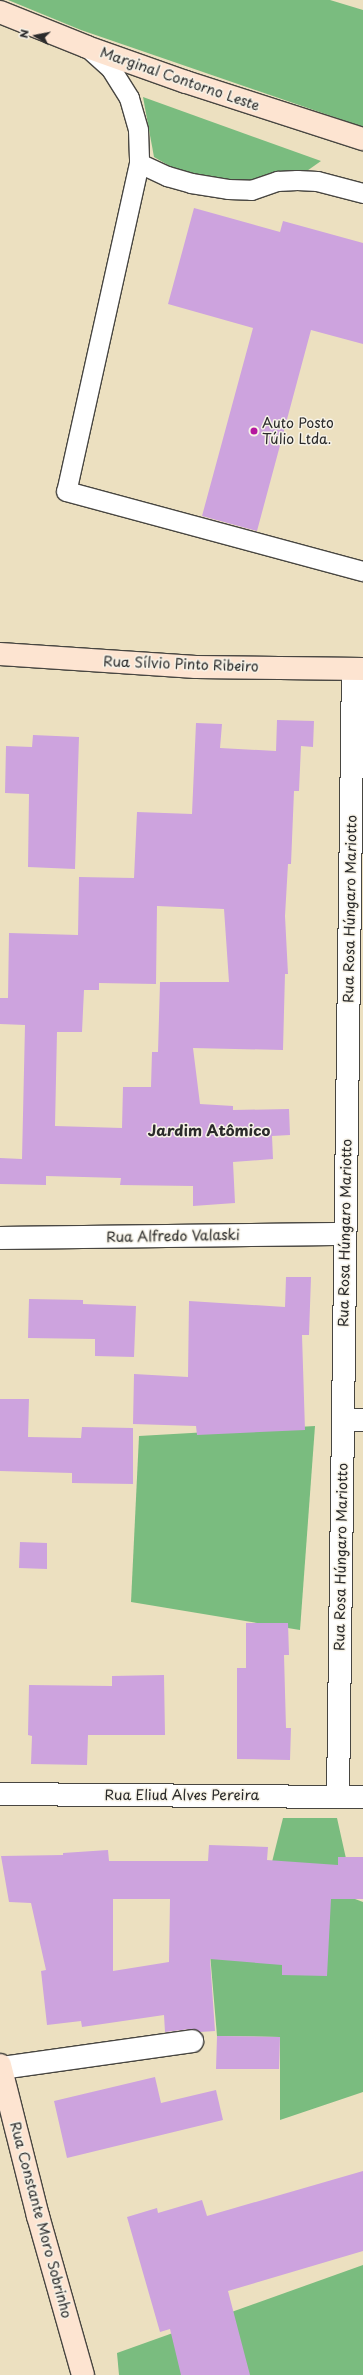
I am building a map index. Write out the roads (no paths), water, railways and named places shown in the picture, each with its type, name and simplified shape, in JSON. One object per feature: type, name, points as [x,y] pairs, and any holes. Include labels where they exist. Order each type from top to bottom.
[{"type":"main road","name":"Marginal Contorno Leste","points":[[0,12],[87,47],[186,82],[363,139]]},
{"type":"main road","name":"Rua Sílvio Pinto Ribeiro","points":[[0,654],[196,667],[358,669]]},
{"type":"main road","name":"Rua Constante Moro Sobrinho","points":[[0,2065],[38,2216],[83,2375]]},
{"type":"street","name":"Rua Rosa Húngaro Mariotto","points":[[338,1797],[353,1420],[345,1234],[355,1051],[358,669]]},
{"type":"street","name":"Rua Alfredo Valaski","points":[[0,1238],[345,1234]]},
{"type":"street","name":"Rua Eliud Alves Pereira","points":[[0,1794],[363,1797]]},
{"type":"street","points":[[0,2068],[192,2041]]},
{"type":"lane","points":[[87,47],[111,69],[129,98],[138,130],[139,163],[66,491],[363,571]]},
{"type":"lane","points":[[139,163],[167,176],[191,183],[228,189],[251,190],[276,181],[297,180],[317,181],[363,193]]},
{"type":"place","name":"Auto Posto Túlio Ltda.","points":[[254,431]]},
{"type":"district","name":"Jardim Atômico","points":[[209,1130]]}]
